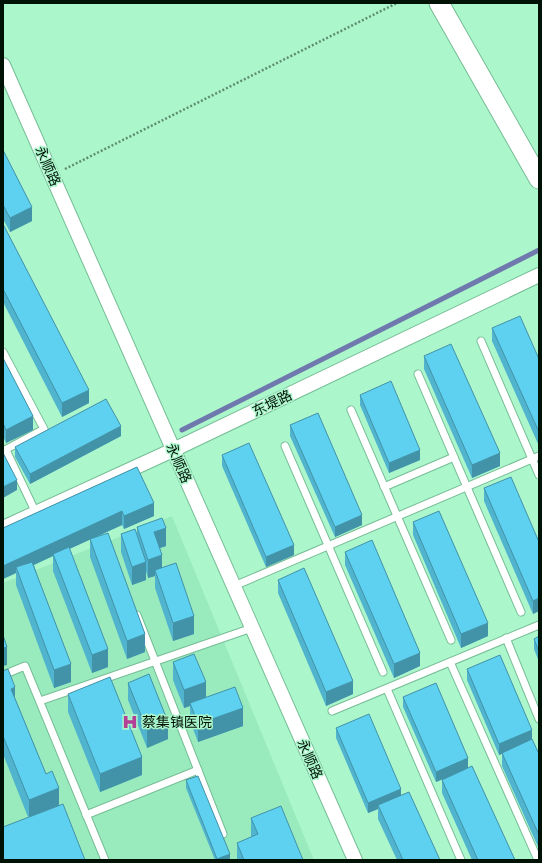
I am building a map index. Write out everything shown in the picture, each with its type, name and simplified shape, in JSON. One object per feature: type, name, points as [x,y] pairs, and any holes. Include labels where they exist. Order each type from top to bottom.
[{"type":"street","points":[[439,3],[539,179]]},
{"type":"street","name":"永顺路","points":[[3,65],[355,860]]},
{"type":"street","name":"东堤路","points":[[3,528],[174,450],[539,275]]},
{"type":"lane","points":[[481,341],[539,475]]},
{"type":"lane","points":[[3,352],[44,429],[4,450],[36,512]]},
{"type":"lane","points":[[418,374],[522,612]]},
{"type":"lane","points":[[351,410],[450,640]]},
{"type":"lane","points":[[285,446],[383,672]]},
{"type":"lane","points":[[234,586],[539,456]]},
{"type":"lane","points":[[384,487],[454,457]]},
{"type":"lane","points":[[134,605],[222,834]]},
{"type":"lane","points":[[332,712],[539,625]]},
{"type":"lane","points":[[40,701],[252,628]]},
{"type":"lane","points":[[506,638],[539,719]]},
{"type":"lane","points":[[450,662],[538,860]]},
{"type":"lane","points":[[3,675],[25,666],[105,860]]},
{"type":"lane","points":[[387,688],[461,860]]},
{"type":"lane","points":[[86,815],[198,770]]},
{"type":"path","points":[[52,176],[397,3]]},
{"type":"shaded area","name":"蔡集镇医院","points":[[172,516],[314,860],[3,860],[3,583]]},
{"type":"building","points":[[3,150],[32,207],[10,218],[3,205]]},
{"type":"building","points":[[3,224],[89,390],[62,403],[3,289]]},
{"type":"building","points":[[520,316],[539,359],[539,432],[492,328]]},
{"type":"building","points":[[451,344],[500,453],[472,465],[424,356]]},
{"type":"building","points":[[3,358],[33,416],[6,430],[3,423]]},
{"type":"building","points":[[391,381],[420,450],[389,463],[360,395]]},
{"type":"building","points":[[106,399],[121,426],[30,474],[15,447]]},
{"type":"building","points":[[318,413],[362,515],[335,527],[290,425]]},
{"type":"building","points":[[249,443],[294,545],[266,557],[222,455]]},
{"type":"building","points":[[3,453],[17,480],[3,487]]},
{"type":"building","points":[[137,467],[154,503],[124,516],[122,511],[3,566],[3,528]]},
{"type":"building","points":[[511,477],[539,542],[539,598],[533,601],[484,488]]},
{"type":"building","points":[[439,511],[488,623],[461,634],[413,522]]},
{"type":"building","points":[[162,518],[166,528],[154,532],[162,555],[148,560],[137,527]]},
{"type":"building","points":[[135,529],[146,562],[132,567],[121,534]]},
{"type":"building","points":[[108,533],[145,634],[127,641],[90,539]]},
{"type":"building","points":[[372,540],[420,653],[394,664],[345,552]]},
{"type":"building","points":[[69,547],[108,649],[92,655],[53,554]]},
{"type":"building","points":[[32,562],[71,664],[54,670],[16,567]]},
{"type":"building","points":[[176,563],[194,616],[173,623],[155,570]]},
{"type":"building","points":[[304,568],[353,681],[326,692],[278,580]]},
{"type":"building","points":[[3,635],[7,647],[3,648]]},
{"type":"building","points":[[539,636],[539,652],[534,639]]},
{"type":"building","points":[[194,654],[206,682],[184,690],[173,662]]},
{"type":"building","points":[[500,655],[532,730],[499,744],[467,669]]},
{"type":"building","points":[[8,669],[15,687],[11,689],[46,774],[52,771],[59,788],[29,800],[3,736],[3,671]]},
{"type":"building","points":[[149,674],[168,722],[147,730],[128,683]]},
{"type":"building","points":[[110,677],[142,757],[100,774],[68,694]]},
{"type":"building","points":[[436,683],[468,758],[436,772],[403,697]]},
{"type":"building","points":[[235,687],[243,708],[198,724],[190,703]]},
{"type":"building","points":[[369,714],[401,789],[368,803],[336,728]]},
{"type":"building","points":[[532,739],[539,754],[539,835],[502,753]]},
{"type":"building","points":[[472,766],[515,860],[478,860],[442,780]]},
{"type":"building","points":[[198,776],[230,854],[217,859],[186,780]]},
{"type":"building","points":[[409,792],[440,860],[403,860],[378,805]]},
{"type":"building","points":[[63,804],[85,860],[3,860],[3,827]]},
{"type":"building","points":[[281,806],[303,860],[244,860],[237,843],[258,834],[251,818]]},
{"type":"waterway","points":[[182,430],[539,250]]},
{"type":"place","name":"蔡集镇医院","points":[[130,722]]}]
